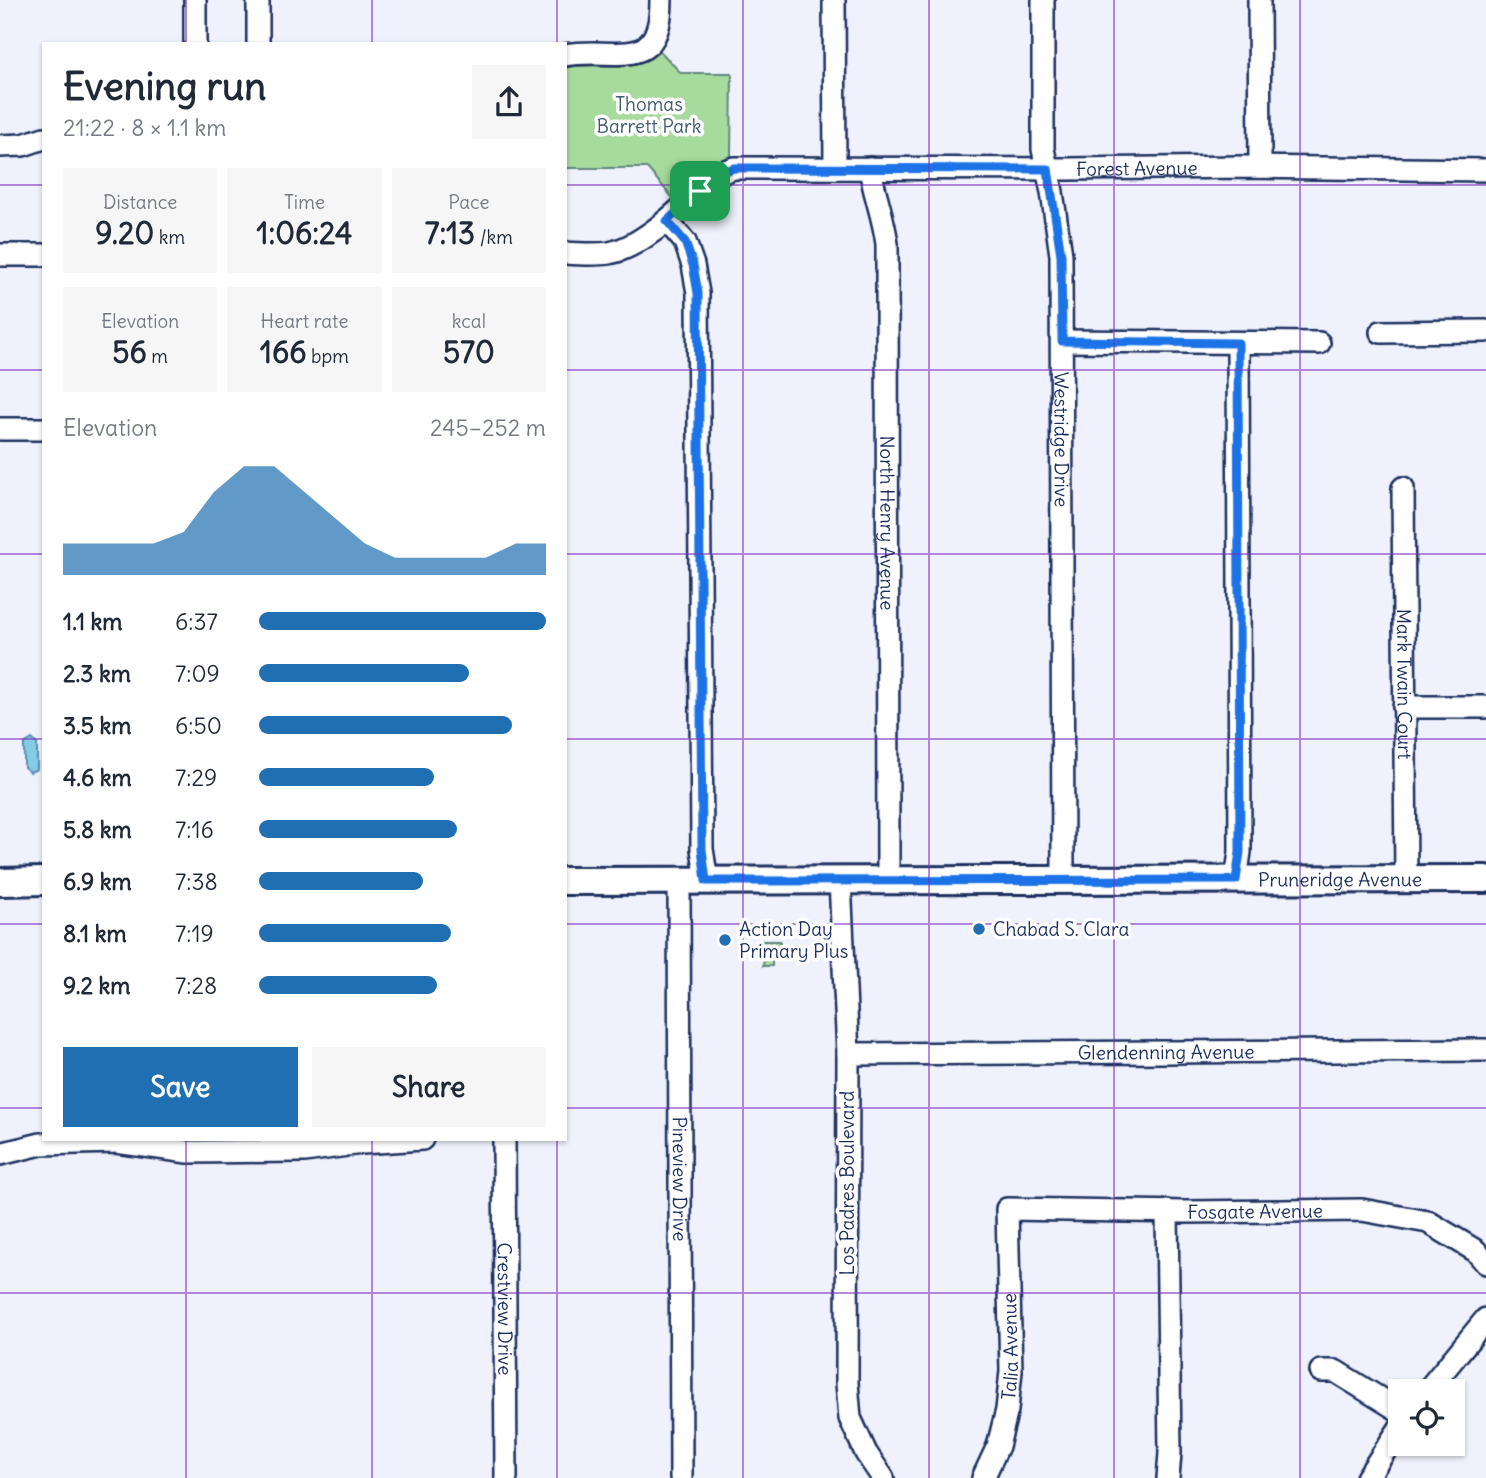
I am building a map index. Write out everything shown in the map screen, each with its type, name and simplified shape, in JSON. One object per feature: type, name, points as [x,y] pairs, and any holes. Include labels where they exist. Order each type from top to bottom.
[{"type":"main road","name":"Pruneridge Avenue","points":[[567,881],[1486,880]]},
{"type":"main road","points":[[0,882],[42,881]]},
{"type":"street","points":[[195,0],[195,42]]},
{"type":"street","points":[[258,0],[258,42]]},
{"type":"street","points":[[567,55],[632,52],[643,49],[652,42],[658,32],[661,0]]},
{"type":"street","points":[[834,0],[835,168]]},
{"type":"street","name":"Westridge Drive","points":[[1042,0],[1043,145],[1061,255],[1063,880]]},
{"type":"street","points":[[1259,0],[1260,167]]},
{"type":"street","points":[[0,146],[23,145],[42,139]]},
{"type":"street","name":"Forest Avenue","points":[[567,253],[610,253],[626,248],[667,221],[725,171],[745,168],[1260,167],[1486,170]]},
{"type":"street","name":"North Henry Avenue","points":[[870,168],[887,244],[888,881]]},
{"type":"street","points":[[667,221],[685,242],[698,293],[702,849],[706,881]]},
{"type":"street","points":[[0,255],[42,255]]},
{"type":"street","points":[[1381,332],[1486,331]]},
{"type":"street","points":[[1062,341],[1319,344]]},
{"type":"street","points":[[1236,880],[1240,852],[1238,343]]},
{"type":"street","points":[[0,429],[42,429]]},
{"type":"street","name":"Mark Twain Court","points":[[1403,488],[1406,880]]},
{"type":"street","points":[[1404,707],[1486,707]]},
{"type":"street","name":"Los Padres Boulevard","points":[[840,880],[848,1054],[846,1383],[850,1418],[866,1454],[883,1478]]},
{"type":"street","name":"Pineview Drive","points":[[679,881],[681,1478]]},
{"type":"street","name":"Glendenning Avenue","points":[[848,1054],[1486,1049]]},
{"type":"street","points":[[0,1154],[41,1144],[116,1142],[188,1152],[305,1152],[392,1141]]},
{"type":"street","name":"Crestview Drive","points":[[504,1141],[506,1478]]},
{"type":"street","name":"Fosgate Avenue","points":[[1007,1209],[1167,1212],[1362,1210],[1428,1222],[1476,1251],[1486,1263]]},
{"type":"street","name":"Talia Avenue","points":[[983,1478],[998,1446],[1007,1410],[1011,1371],[1007,1209]]},
{"type":"street","points":[[1167,1212],[1168,1478]]},
{"type":"street","points":[[1437,1379],[1486,1319]]},
{"type":"street","points":[[1321,1371],[1335,1371],[1388,1404]]},
{"type":"street","points":[[1367,1478],[1388,1446]]},
{"type":"green space","name":"Thomas Barrett Park","points":[[660,51],[681,73],[732,73],[731,156],[715,162],[673,198],[647,168],[567,168],[567,68],[626,65],[649,59]]},
{"type":"green space","points":[[762,941],[780,941],[780,952],[772,952],[772,966],[763,966],[764,959],[760,954]]},
{"type":"water","points":[[32,739],[37,744],[37,769],[30,772],[24,767],[24,744]]},
{"type":"place","name":"Chabad S. Clara","points":[[979,929]]},
{"type":"place","name":"Action Day Primary Plus","points":[[725,940]]},
{"type":"route","points":[[734,168],[1048,169],[1061,255],[1062,341],[1238,343],[1240,852],[1236,880],[706,881],[702,849],[698,293],[685,242],[667,221],[700,191],[716,177],[734,168]]}]
